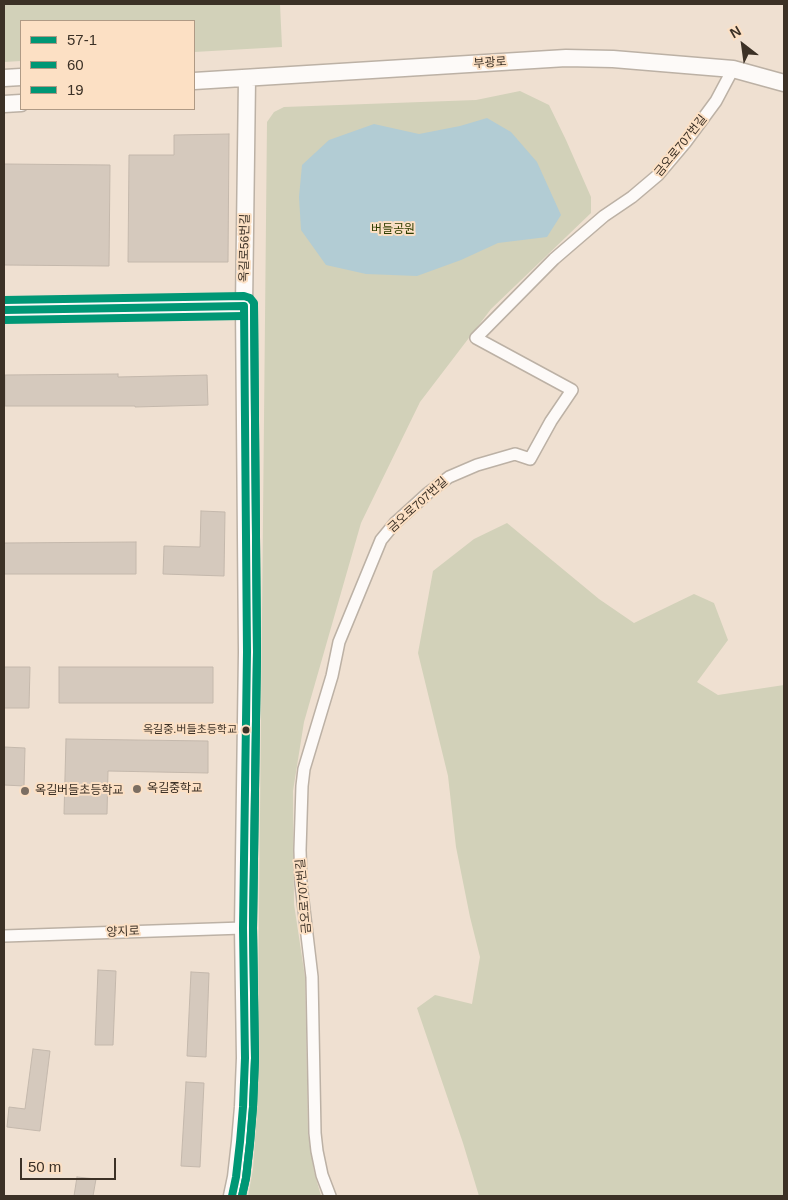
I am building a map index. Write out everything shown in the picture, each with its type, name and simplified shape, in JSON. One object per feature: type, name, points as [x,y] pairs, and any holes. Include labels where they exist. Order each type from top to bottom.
[{"type":"street","name":"부광로","points":[[195,81],[566,58],[613,59],[733,69],[784,82]]},
{"type":"street","name":"금오로707번길","points":[[330,1196],[322,1175],[315,1133],[312,977],[301,884],[300,850],[304,769],[332,676],[339,642],[381,540],[395,523],[449,477],[477,465],[515,454],[530,459],[550,421],[572,390],[476,338],[554,259],[604,216],[632,197],[658,175],[685,143],[716,101],[733,69]]},
{"type":"street","points":[[4,78],[20,77]]},
{"type":"street","name":"옥길로56번길","points":[[232,1196],[236,1178],[243,1107],[245,1058],[243,928],[247,652],[244,306],[247,79]]},
{"type":"street","points":[[4,104],[20,103]]},
{"type":"street","points":[[4,310],[244,306]]},
{"type":"street","name":"양지로","points":[[4,936],[243,928]]},
{"type":"green space","points":[[4,4],[280,4],[282,47],[195,52],[195,20],[20,20],[20,61],[4,62]]},
{"type":"green space","name":"버들공원","points":[[520,91],[549,105],[591,197],[591,213],[491,309],[420,402],[361,523],[304,722],[293,791],[294,904],[305,977],[308,1133],[314,1171],[321,1196],[248,1196],[253,1169],[257,1111],[267,122],[274,112],[284,107],[476,100]]},
{"type":"green space","points":[[507,523],[599,599],[634,623],[694,594],[714,603],[728,640],[697,682],[718,695],[784,685],[784,1196],[479,1196],[417,1008],[435,995],[472,1004],[480,957],[456,847],[448,776],[418,653],[433,571],[474,539]]},
{"type":"water","points":[[487,118],[511,132],[537,162],[561,215],[547,237],[498,243],[461,260],[417,276],[366,274],[326,265],[301,230],[299,197],[302,165],[329,140],[374,124],[419,134],[460,126]]},
{"type":"building","points":[[229,134],[228,262],[128,262],[129,155],[174,155],[174,135]]},
{"type":"building","points":[[4,164],[110,165],[109,266],[4,265]]},
{"type":"building","points":[[118,374],[118,377],[207,375],[208,405],[135,407],[5,406],[5,375]]},
{"type":"building","points":[[201,511],[225,512],[224,576],[163,574],[164,546],[200,547]]},
{"type":"building","points":[[136,542],[136,574],[4,574],[4,543]]},
{"type":"building","points":[[4,667],[30,667],[29,708],[4,708]]},
{"type":"building","points":[[59,667],[213,667],[213,703],[59,703]]},
{"type":"building","points":[[66,739],[208,741],[208,773],[108,771],[107,814],[64,814]]},
{"type":"building","points":[[4,747],[25,748],[24,786],[4,785]]},
{"type":"building","points":[[98,970],[116,971],[113,1045],[95,1045]]},
{"type":"building","points":[[191,972],[209,973],[206,1057],[187,1056]]},
{"type":"building","points":[[33,1049],[50,1051],[40,1131],[7,1127],[9,1107],[25,1109]]},
{"type":"building","points":[[186,1082],[204,1083],[200,1167],[181,1166]]},
{"type":"building","points":[[77,1177],[96,1179],[93,1196],[74,1196]]},
{"type":"transit line","name":"19","points":[[4,300],[244,296],[250,298],[254,303],[257,652],[253,928],[255,1058],[250,1143],[242,1196]]},
{"type":"transit line","name":"57-1","points":[[4,310],[244,306]]},
{"type":"transit line","name":"57-1","points":[[232,1196],[240,1142],[245,1058],[243,928],[247,652],[244,306]]},
{"type":"transit line","name":"60","points":[[242,1196],[250,1143],[255,1058],[253,928],[257,652],[254,306]]},
{"type":"transit line","name":"60","points":[[4,320],[244,316]]},
{"type":"place","name":"옥길중.버들초등학교","points":[[246,730]]},
{"type":"place","name":"옥길중학교","points":[[137,789]]},
{"type":"place","name":"옥길버들초등학교","points":[[25,791]]}]
